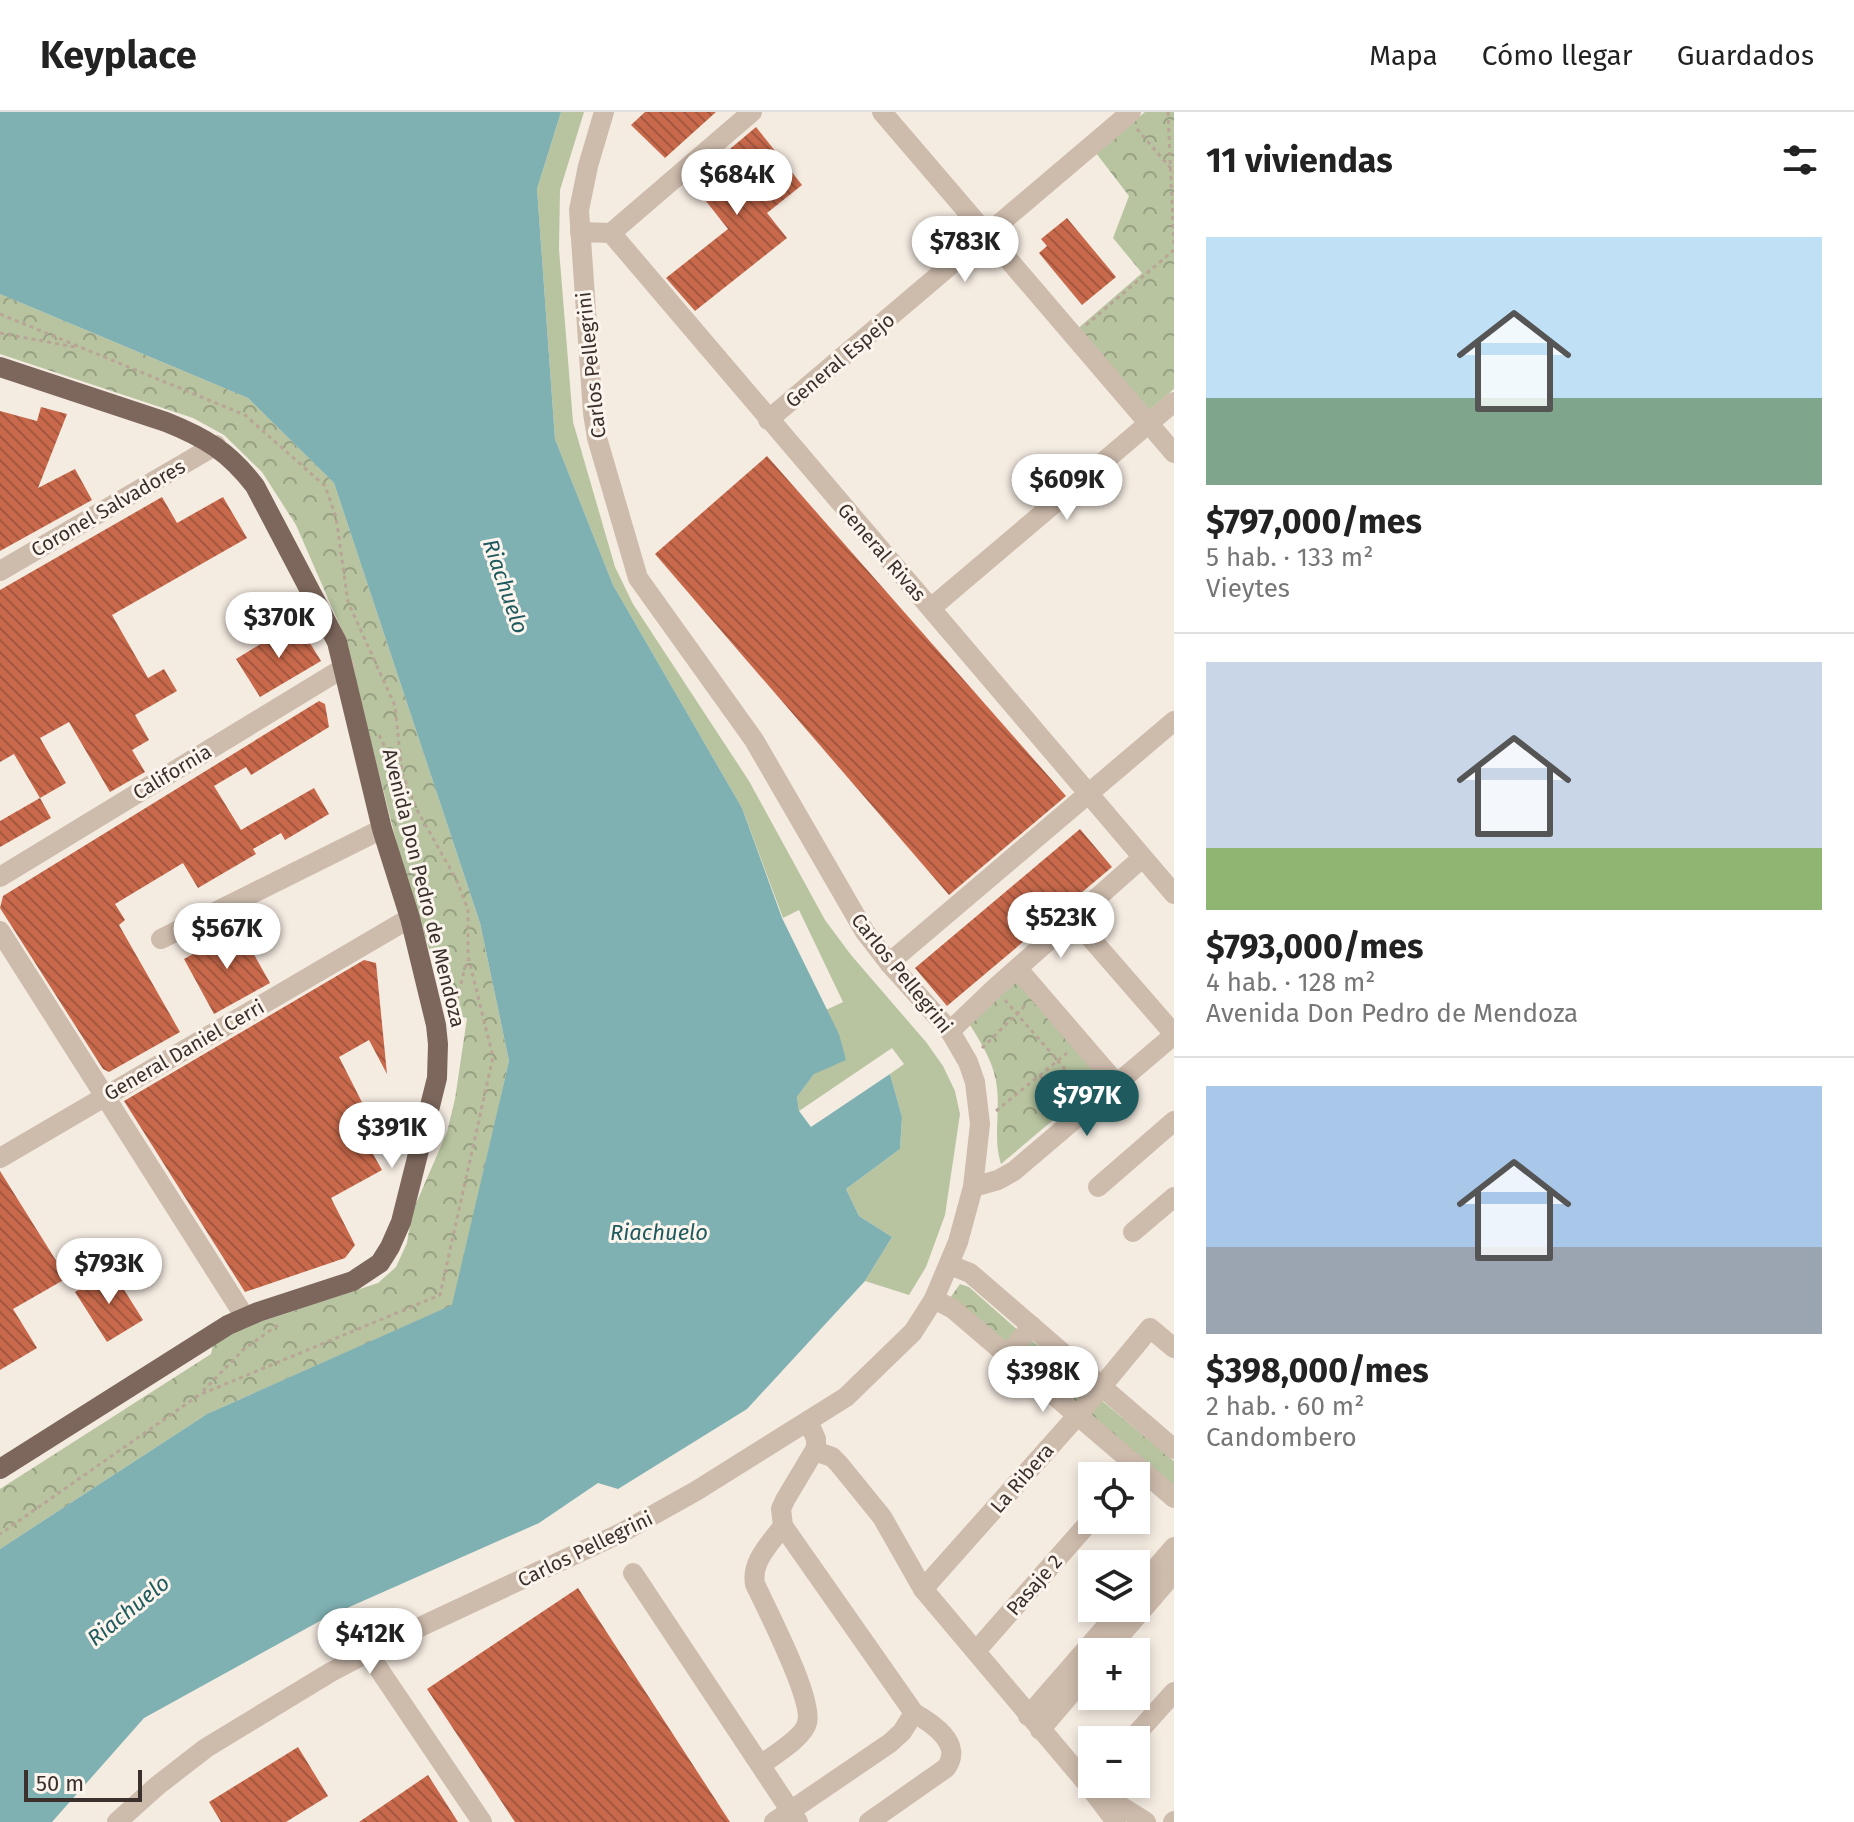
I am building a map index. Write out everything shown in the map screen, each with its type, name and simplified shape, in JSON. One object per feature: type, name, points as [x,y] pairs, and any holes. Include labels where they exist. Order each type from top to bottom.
[{"type":"main road","name":"Avenida Don Pedro de Mendoza","points":[[0,367],[166,422],[216,445],[255,486],[327,619],[345,667],[382,829],[410,918],[436,1025],[439,1056],[434,1089],[401,1222],[385,1256],[364,1276],[245,1317],[0,1469]]},
{"type":"street","name":"Carlos Pellegrini","points":[[117,1822],[206,1748],[368,1653],[621,1533],[696,1491],[846,1397],[913,1332],[934,1299],[950,1265],[973,1187],[980,1124],[975,1082],[968,1062],[950,1031],[865,932],[754,740],[638,578],[597,438],[593,413],[580,232],[581,191],[604,112]]},
{"type":"street","points":[[580,232],[611,233],[752,112]]},
{"type":"street","points":[[882,112],[1174,453]]},
{"type":"street","name":"General Espejo","points":[[768,420],[1128,114]]},
{"type":"street","name":"General Rivas","points":[[611,233],[1174,894]]},
{"type":"street","points":[[931,608],[1174,402]]},
{"type":"street","name":"Coronel Salvadores","points":[[0,571],[216,445]]},
{"type":"street","name":"California","points":[[0,877],[345,667]]},
{"type":"street","points":[[889,963],[1174,721]]},
{"type":"street","points":[[161,939],[382,829]]},
{"type":"street","points":[[950,1031],[1142,858]]},
{"type":"street","name":"General Daniel Cerri","points":[[0,1158],[410,918]]},
{"type":"street","points":[[973,1187],[998,1180],[1014,1171],[1174,1035],[1074,919]]},
{"type":"street","points":[[0,931],[245,1317]]},
{"type":"street","points":[[1018,969],[1117,1084]]},
{"type":"street","points":[[1098,1187],[1174,1121]]},
{"type":"street","points":[[1133,1232],[1174,1197]]},
{"type":"street","points":[[950,1265],[970,1273],[1174,1449]]},
{"type":"street","points":[[934,1299],[953,1309],[1078,1415],[1125,1462]]},
{"type":"street","points":[[1007,1355],[1032,1326]]},
{"type":"street","name":"La Ribera","points":[[923,1589],[1078,1415],[1150,1328],[1174,1348]]},
{"type":"street","points":[[808,1421],[816,1439],[815,1451],[781,1509],[783,1526],[914,1713],[940,1729],[952,1750],[952,1758],[946,1768],[869,1822]]},
{"type":"street","points":[[815,1451],[832,1457],[839,1464],[882,1517],[923,1589],[1034,1723],[1078,1771]]},
{"type":"street","points":[[1150,1482],[1174,1498]]},
{"type":"street","points":[[762,1764],[803,1732],[808,1721],[803,1692],[753,1574],[758,1561],[783,1526]]},
{"type":"street","name":"Pasaje 2","points":[[976,1651],[1079,1534]]},
{"type":"street","points":[[1150,1575],[1174,1547]]},
{"type":"street","points":[[633,1573],[762,1764],[788,1818],[890,1743],[902,1732],[914,1713]]},
{"type":"street","points":[[1118,1638],[1174,1573]]},
{"type":"street","points":[[1034,1723],[1111,1622]]},
{"type":"street","points":[[368,1653],[482,1822]]},
{"type":"street","points":[[1034,1723],[1078,1682]]},
{"type":"street","points":[[1144,1726],[1174,1692]]},
{"type":"street","points":[[1100,1798],[1116,1822]]},
{"type":"street","points":[[1110,1798],[1146,1822]]},
{"type":"path","points":[[1073,336],[1174,249],[1168,112]]},
{"type":"path","points":[[1128,114],[1174,172]]},
{"type":"path","points":[[0,314],[245,415],[325,486],[336,517],[348,602],[395,706],[402,773],[417,810]]},
{"type":"path","points":[[0,333],[83,348]]},
{"type":"path","points":[[199,1395],[440,1295],[493,1057],[468,956],[468,909],[456,879],[378,732]]},
{"type":"path","points":[[995,988],[1094,1103]]},
{"type":"path","points":[[968,1062],[1039,994]]},
{"type":"path","points":[[980,1124],[1080,1041]]},
{"type":"path","points":[[1040,1076],[1075,1120]]},
{"type":"path","points":[[0,1534],[199,1395],[244,1349],[281,1323]]},
{"type":"green space","points":[[561,112],[584,112],[560,190],[559,249],[573,422],[615,567],[633,604],[749,781],[825,920],[926,1042],[943,1066],[955,1091],[960,1114],[945,1215],[926,1267],[909,1295],[865,1281],[892,1237],[859,1216],[846,1189],[900,1149],[902,1117],[890,1074],[904,1064],[892,1048],[799,1111],[797,1097],[839,1034],[826,1010],[843,1002],[799,910],[783,918],[742,808],[613,585],[555,439],[537,189]]},
{"type":"green space","points":[[1145,112],[1174,112],[1174,389],[1141,417],[1075,331],[1142,273],[1113,238],[1129,196],[1096,153]]},
{"type":"green space","points":[[0,294],[248,398],[334,483],[480,923],[509,1061],[453,1305],[207,1414],[0,1549],[0,1489],[211,1354],[214,1341],[251,1325],[378,1283],[396,1267],[407,1243],[412,1213],[447,1132],[467,1018],[456,1016],[446,963],[429,949],[403,868],[344,635],[296,525],[262,472],[224,435],[193,418],[0,354]]},
{"type":"green space","points":[[1017,979],[1104,1077],[1001,1164],[997,1145],[996,1079],[970,1025]]},
{"type":"green space","points":[[960,1284],[969,1287],[1020,1332],[1006,1349],[950,1298]]},
{"type":"green space","points":[[1030,1339],[1091,1389],[1077,1406],[1016,1356]]},
{"type":"green space","points":[[1101,1400],[1174,1461],[1174,1490],[1150,1470],[1150,1462],[1141,1462],[1087,1417]]},
{"type":"water","name":"Riachuelo","points":[[0,112],[561,112],[537,189],[555,439],[613,585],[742,808],[782,918],[839,1034],[846,1060],[814,1074],[797,1097],[799,1111],[811,1127],[890,1074],[902,1117],[900,1149],[846,1189],[859,1216],[892,1237],[865,1281],[747,1409],[618,1489],[598,1483],[539,1523],[329,1616],[144,1718],[52,1822],[0,1822],[0,1549],[207,1414],[452,1305],[509,1061],[480,923],[334,483],[248,398],[0,294]]},
{"type":"building","points":[[645,112],[716,112],[665,158],[631,125]]},
{"type":"building","points":[[756,127],[802,185],[767,213],[787,238],[695,311],[666,278],[728,229],[691,182]]},
{"type":"building","points":[[1067,218],[1116,277],[1082,305],[1039,253],[1047,246],[1041,239]]},
{"type":"building","points":[[41,407],[67,414],[38,488],[75,469],[92,500],[0,551],[0,411],[37,421]]},
{"type":"building","points":[[767,456],[1066,796],[949,895],[655,554]]},
{"type":"building","points":[[162,497],[177,523],[223,497],[247,538],[112,615],[148,678],[164,669],[177,691],[135,715],[149,740],[132,750],[145,772],[110,792],[69,722],[40,738],[66,783],[40,798],[14,754],[0,762],[0,590]]},
{"type":"building","points":[[297,622],[321,661],[260,697],[236,659]]},
{"type":"building","points":[[319,701],[325,704],[329,727],[251,775],[246,767],[214,786],[241,830],[314,788],[329,814],[285,840],[281,833],[253,849],[256,854],[198,888],[183,863],[115,904],[125,920],[119,925],[180,1032],[109,1072],[103,1069],[0,908],[3,896]]},
{"type":"building","points":[[40,798],[51,818],[0,847],[0,821]]},
{"type":"building","points":[[1080,829],[1112,867],[947,1006],[915,968]]},
{"type":"building","points":[[239,928],[270,983],[214,1014],[184,959]]},
{"type":"building","points":[[364,960],[376,963],[387,1074],[369,1040],[339,1057],[371,1120],[359,1129],[382,1170],[331,1198],[355,1245],[345,1258],[245,1292],[124,1101]]},
{"type":"building","points":[[0,1171],[67,1278],[13,1309],[37,1348],[0,1370]]},
{"type":"building","points":[[111,1269],[143,1320],[107,1342],[75,1292]]},
{"type":"building","points":[[578,1588],[730,1822],[515,1822],[427,1689]]},
{"type":"building","points":[[298,1747],[328,1796],[286,1822],[221,1822],[209,1802]]},
{"type":"building","points":[[428,1775],[458,1822],[359,1822]]}]
